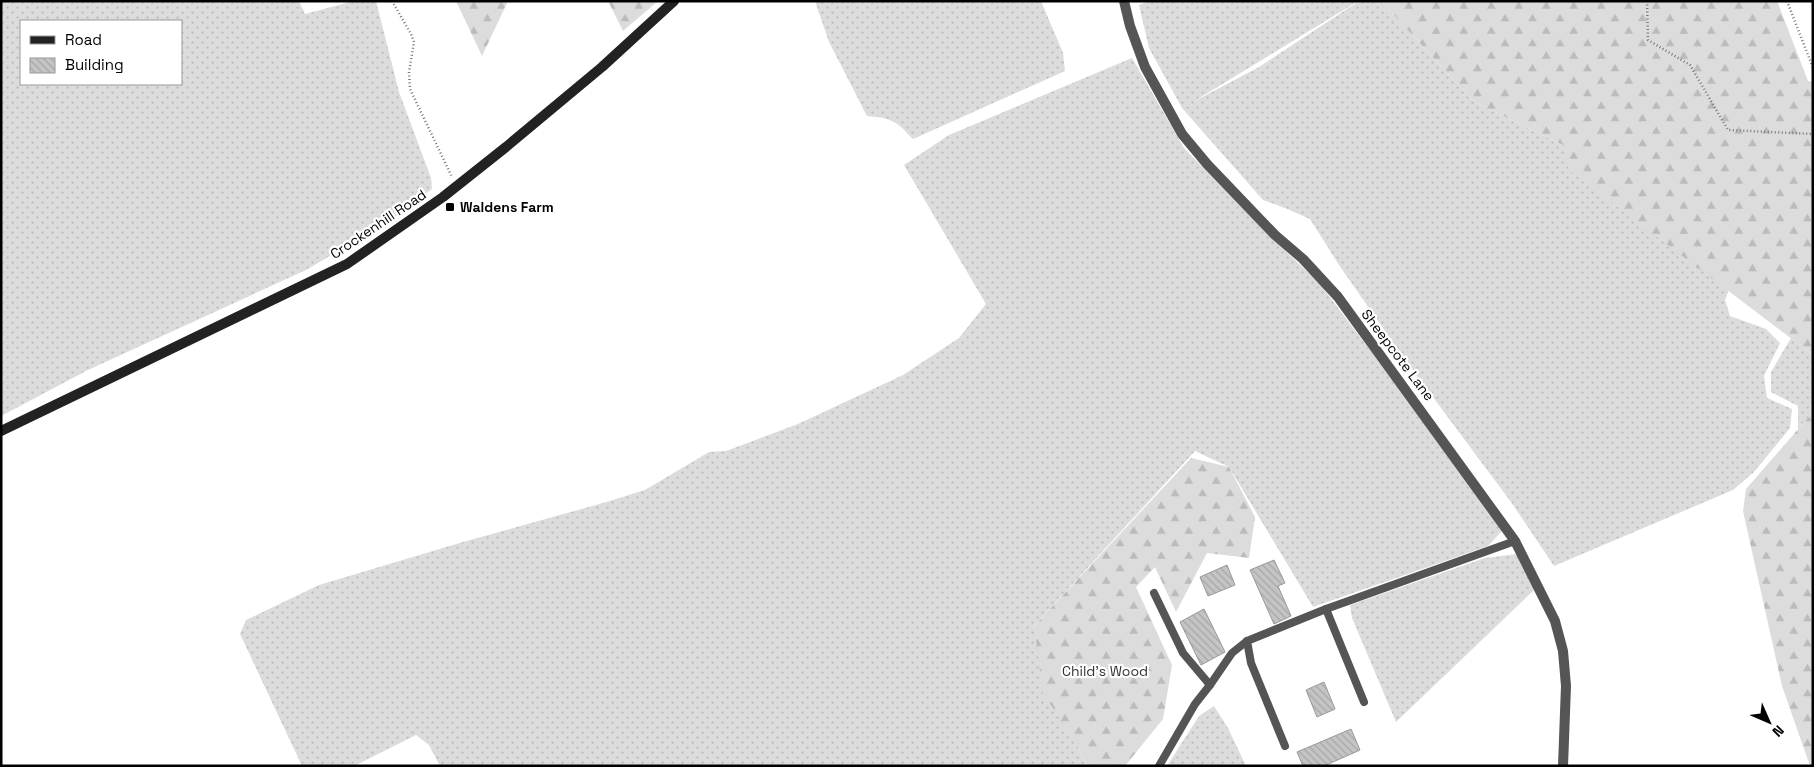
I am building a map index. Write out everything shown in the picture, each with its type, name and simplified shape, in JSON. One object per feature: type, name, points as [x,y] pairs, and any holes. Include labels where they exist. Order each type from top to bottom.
[{"type":"main road","name":"Crockenhill Road","points":[[1,431],[347,264],[458,186],[602,67],[674,1]]},
{"type":"street","name":"Sheepcote Lane","points":[[1124,1],[1130,26],[1145,67],[1182,134],[1207,164],[1274,235],[1303,259],[1338,297],[1515,541],[1555,621],[1563,650],[1566,686],[1563,766]]},
{"type":"lane","points":[[1159,766],[1194,704],[1232,653],[1246,641],[1326,609],[1515,541]]},
{"type":"lane","points":[[1154,593],[1184,653],[1210,685]]},
{"type":"lane","points":[[1326,609],[1364,702]]},
{"type":"lane","points":[[1246,641],[1251,663],[1285,746]]},
{"type":"path","points":[[392,1],[414,42],[409,72],[410,89],[458,186]]},
{"type":"path","points":[[1647,1],[1648,40],[1690,66],[1728,130],[1813,134]]},
{"type":"path","points":[[1787,1],[1813,68]]},
{"type":"green space","points":[[1,1],[299,1],[305,14],[354,1],[376,1],[399,92],[431,178],[432,189],[390,221],[306,270],[88,370],[1,416]]},
{"type":"green space","points":[[456,1],[508,1],[482,56]]},
{"type":"green space","points":[[608,1],[658,1],[623,31]]},
{"type":"green space","points":[[815,1],[1041,1],[1063,53],[1065,71],[913,139],[903,128],[889,120],[867,116],[829,42]]},
{"type":"green space","points":[[1150,1],[1381,1],[1473,101],[1563,145],[1732,282],[1725,300],[1730,316],[1766,329],[1780,343],[1764,376],[1767,398],[1792,409],[1790,428],[1754,472],[1733,490],[1554,566],[1511,502],[1406,361],[1339,265],[1310,219],[1263,200],[1182,108],[1149,48],[1139,5]],"holes":[[[1356,3],[1259,67],[1193,102]]]},
{"type":"green space","points":[[1381,1],[1777,1],[1808,81],[1813,82],[1813,355],[1569,170],[1563,145],[1473,101]]},
{"type":"green space","points":[[1132,58],[1184,148],[1319,283],[1434,434],[1502,531],[1488,546],[1313,607],[1229,467],[1195,451],[1034,626],[1078,747],[1087,766],[440,766],[429,745],[416,735],[354,766],[302,766],[240,634],[246,620],[319,585],[645,490],[709,452],[726,451],[798,424],[903,375],[959,338],[986,304],[904,165],[949,135]]},
{"type":"green space","points":[[1791,338],[1813,355],[1813,412],[1798,429],[1798,406],[1771,392],[1771,372]]},
{"type":"green space","points":[[1813,412],[1813,766],[1810,766],[1782,686],[1743,511],[1746,489]]},
{"type":"green space","name":"Child's Wood","points":[[1191,458],[1229,467],[1255,517],[1249,558],[1207,553],[1176,612],[1155,567],[1136,587],[1172,665],[1163,719],[1125,766],[1087,766],[1078,747],[1043,693],[1034,626]]},
{"type":"green space","points":[[1517,554],[1534,590],[1396,722],[1352,618],[1350,605],[1485,558]]},
{"type":"green space","points":[[1214,706],[1228,728],[1246,766],[1167,766],[1199,716]]},
{"type":"building","points":[[1274,560],[1285,583],[1278,586],[1291,616],[1274,624],[1250,570]]},
{"type":"building","points":[[1227,565],[1235,585],[1208,596],[1200,577]]},
{"type":"building","points":[[1204,609],[1225,652],[1201,665],[1180,622]]},
{"type":"building","points":[[1324,682],[1335,709],[1317,717],[1306,690]]},
{"type":"building","points":[[1351,729],[1360,750],[1324,766],[1303,766],[1297,752]]},
{"type":"place","name":"Waldens Farm","points":[[450,207]]}]
